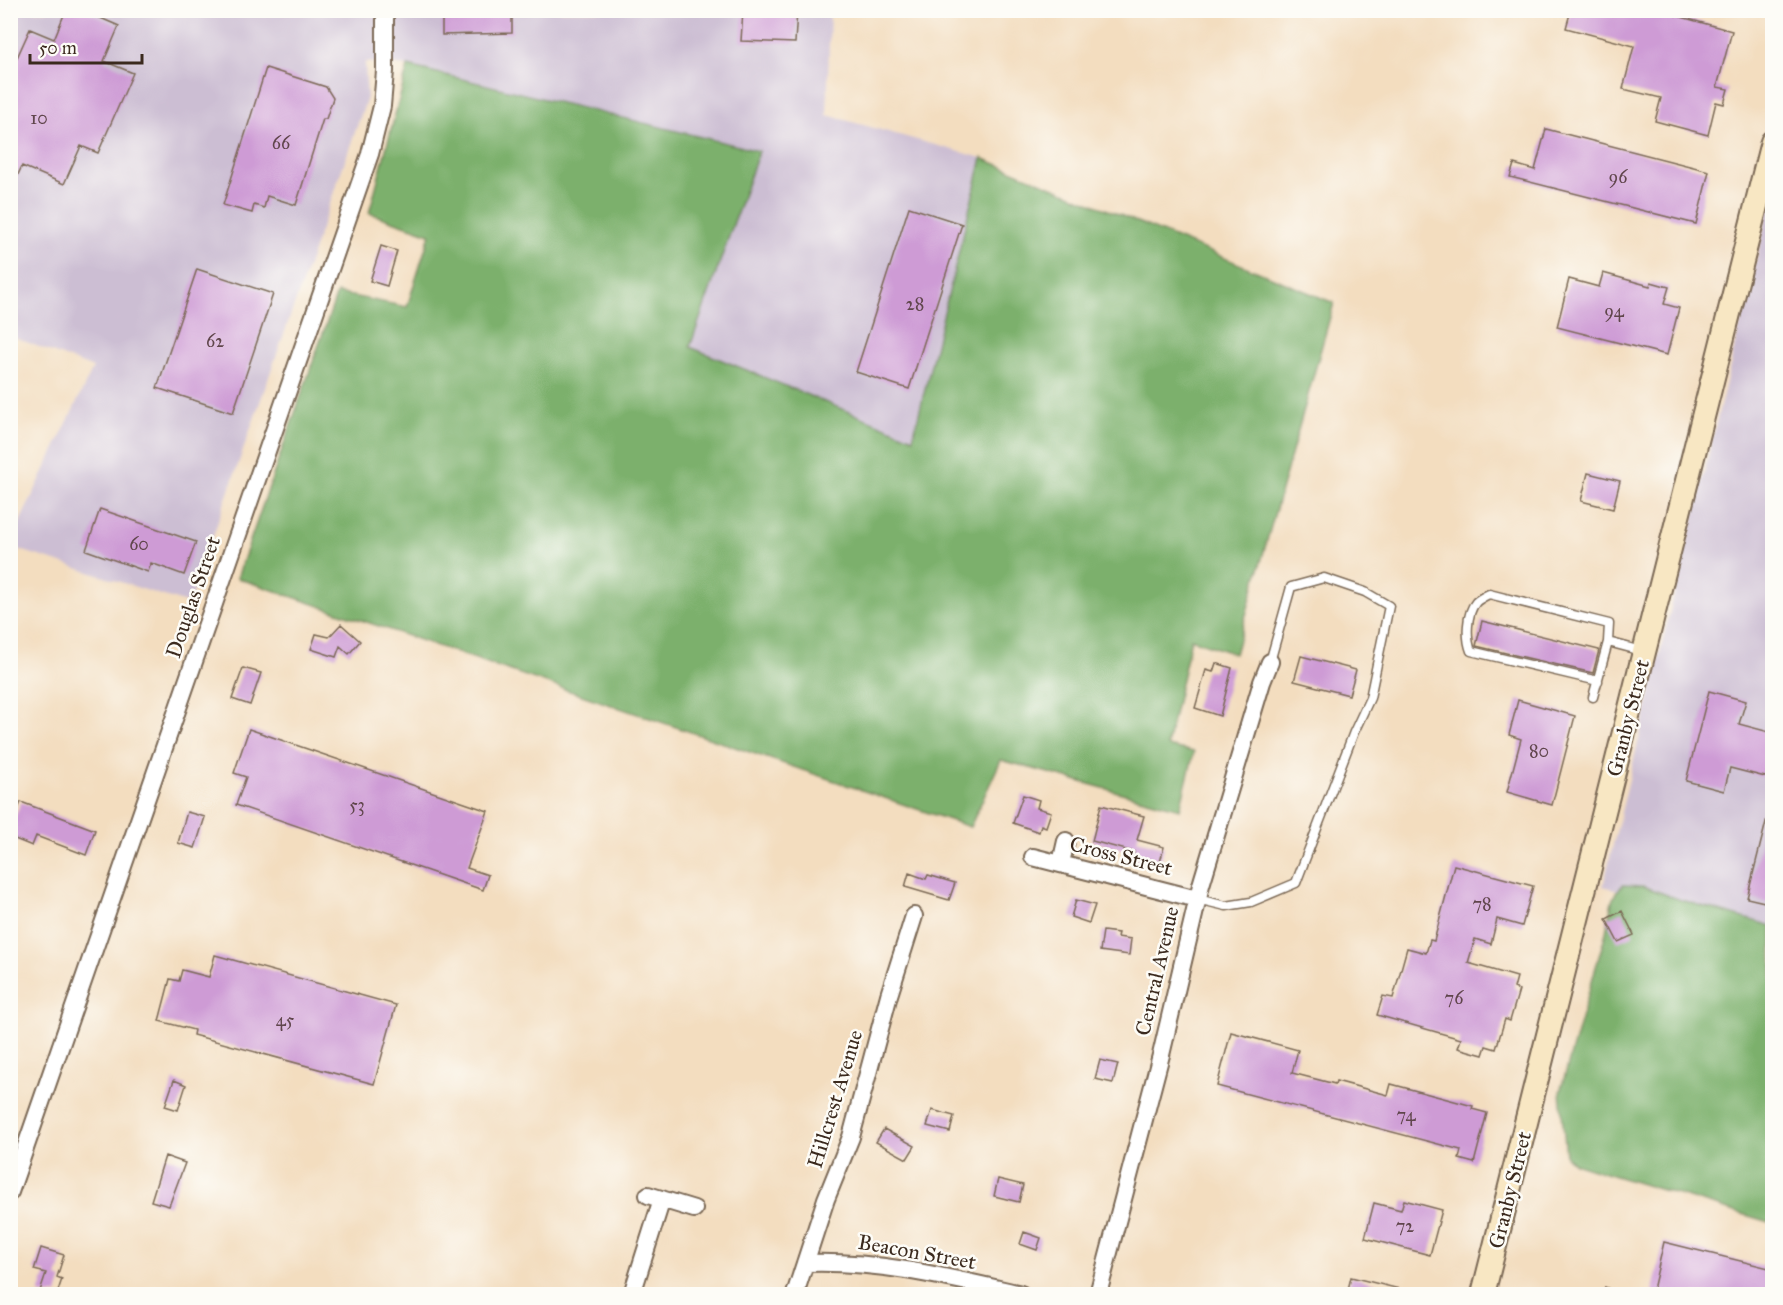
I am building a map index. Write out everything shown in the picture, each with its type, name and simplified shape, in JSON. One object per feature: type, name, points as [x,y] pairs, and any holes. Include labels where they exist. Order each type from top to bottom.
[{"type":"main road","name":"Granby Street","points":[[1483,1294],[1773,142]]},
{"type":"street","name":"Douglas Street","points":[[10,1192],[370,154],[382,106],[385,71],[385,10]]},
{"type":"street","name":"Central Avenue","points":[[1098,1294],[1152,1089],[1197,899],[1270,662]]},
{"type":"street","points":[[1061,863],[1066,840]]},
{"type":"street","name":"Cross Street","points":[[1033,857],[1197,899]]},
{"type":"street","name":"Hillcrest Avenue","points":[[795,1294],[824,1204],[851,1137],[889,995],[914,916]]},
{"type":"street","points":[[632,1294],[655,1197],[694,1209]]},
{"type":"street","name":"Beacon Street","points":[[806,1263],[856,1263],[955,1287],[1021,1294]]},
{"type":"lane","points":[[1197,899],[1226,906],[1251,902],[1296,883],[1354,732],[1370,698],[1389,606],[1365,592],[1324,578],[1291,587],[1270,662]]},
{"type":"lane","points":[[1593,697],[1598,681],[1608,642],[1609,624],[1489,594],[1475,603],[1468,623],[1466,640],[1471,651],[1598,681]]},
{"type":"lane","points":[[1608,642],[1645,652]]},
{"type":"path","points":[[1600,1294],[1602,1287],[1619,1292],[1618,1294]]},
{"type":"shaded area","points":[[11,11],[830,11],[827,115],[982,158],[913,439],[690,347],[759,151],[408,66],[365,62],[367,98],[189,604],[11,547],[10,543],[93,368],[11,336]]},
{"type":"shaded area","points":[[1772,194],[1772,926],[1681,900],[1643,886],[1623,885],[1618,890],[1603,886]]},
{"type":"green space","points":[[408,66],[759,151],[690,347],[913,438],[982,158],[1334,303],[1235,654],[1191,639],[1167,746],[1194,752],[1180,809],[1001,760],[970,827],[237,578],[337,293],[407,307],[430,234],[369,213]]},
{"type":"green space","points":[[1623,885],[1643,886],[1681,900],[1772,926],[1772,1223],[1574,1163],[1566,1156],[1560,1092],[1606,932],[1612,901],[1616,892]]},
{"type":"building","points":[[66,10],[82,10],[119,26],[104,61],[133,73],[98,153],[81,146],[64,184],[22,166],[10,192],[10,60],[15,62],[30,29],[54,39]]},
{"type":"building","points":[[442,10],[512,10],[512,33],[442,35]]},
{"type":"building","points":[[743,10],[797,10],[795,43],[741,41]]},
{"type":"building","points":[[1571,10],[1656,10],[1732,31],[1717,87],[1728,89],[1724,104],[1716,102],[1708,135],[1655,121],[1661,98],[1623,89],[1634,46],[1566,28]]},
{"type":"building","points":[[266,68],[326,87],[333,98],[326,119],[323,119],[296,205],[267,196],[264,208],[254,205],[252,213],[223,205]]},
{"type":"building","points":[[1546,129],[1709,171],[1696,224],[1510,177],[1514,164],[1535,170]]},
{"type":"building","points":[[909,207],[962,224],[909,389],[856,372]]},
{"type":"building","points":[[381,246],[397,251],[387,286],[370,281]]},
{"type":"building","points":[[197,269],[273,294],[233,413],[157,388]]},
{"type":"building","points":[[1603,273],[1650,286],[1651,282],[1669,287],[1664,304],[1679,308],[1667,355],[1557,327],[1569,279],[1599,287]]},
{"type":"building","points":[[1588,473],[1620,481],[1613,509],[1581,501]]},
{"type":"building","points":[[100,509],[196,542],[184,575],[151,563],[148,572],[86,550]]},
{"type":"building","points":[[1482,621],[1599,650],[1593,673],[1476,646]]},
{"type":"building","points":[[341,624],[360,641],[349,654],[340,646],[336,657],[311,649],[316,634],[329,637]]},
{"type":"building","points":[[1301,656],[1356,670],[1349,695],[1294,681]]},
{"type":"building","points":[[1216,663],[1232,668],[1220,716],[1195,708],[1206,670],[1213,672]]},
{"type":"building","points":[[243,668],[261,673],[250,705],[232,699]]},
{"type":"building","points":[[1709,691],[1746,701],[1739,724],[1773,733],[1773,779],[1730,768],[1724,791],[1686,781]]},
{"type":"building","points":[[1518,700],[1575,716],[1552,805],[1507,792],[1521,739],[1509,735]]},
{"type":"building","points":[[249,729],[488,811],[467,868],[488,875],[483,890],[236,805],[246,777],[234,773]]},
{"type":"building","points":[[1023,795],[1039,800],[1037,808],[1051,812],[1046,827],[1041,825],[1039,832],[1013,823]]},
{"type":"building","points":[[21,802],[95,830],[86,855],[36,836],[32,846],[10,837],[10,828]]},
{"type":"building","points":[[1101,805],[1144,816],[1137,840],[1164,847],[1159,866],[1132,859],[1134,852],[1092,841]]},
{"type":"building","points":[[187,812],[205,817],[195,848],[178,843]]},
{"type":"building","points":[[1768,814],[1773,815],[1773,904],[1747,898]]},
{"type":"building","points":[[1454,865],[1533,886],[1522,926],[1497,919],[1491,944],[1475,939],[1468,963],[1517,977],[1514,988],[1519,990],[1510,1021],[1505,1019],[1496,1049],[1486,1046],[1483,1055],[1458,1048],[1461,1039],[1377,1015],[1383,996],[1393,998],[1407,948],[1426,953],[1430,940],[1434,941]]},
{"type":"building","points":[[909,873],[926,879],[928,875],[955,883],[949,900],[905,887]]},
{"type":"building","points":[[1076,900],[1095,905],[1089,923],[1071,917]]},
{"type":"building","points":[[1622,911],[1634,935],[1618,942],[1606,919]]},
{"type":"building","points":[[1103,931],[1118,933],[1117,937],[1131,939],[1129,955],[1100,951]]},
{"type":"building","points":[[215,955],[396,1005],[374,1084],[193,1035],[194,1030],[159,1021],[170,979],[179,981],[182,970],[209,977]]},
{"type":"building","points":[[1231,1032],[1298,1050],[1292,1073],[1335,1084],[1336,1081],[1388,1095],[1391,1084],[1473,1106],[1472,1109],[1487,1113],[1474,1163],[1459,1159],[1461,1150],[1217,1086]]},
{"type":"building","points":[[1100,1060],[1118,1064],[1113,1083],[1095,1079]]},
{"type":"building","points":[[174,1080],[186,1085],[178,1110],[165,1106]]},
{"type":"building","points":[[932,1110],[954,1116],[950,1132],[927,1126]]},
{"type":"building","points":[[884,1129],[915,1146],[907,1159],[876,1142]]},
{"type":"building","points":[[165,1156],[185,1163],[169,1206],[151,1201]]},
{"type":"building","points":[[998,1179],[1023,1185],[1019,1202],[994,1196]]},
{"type":"building","points":[[1404,1200],[1442,1210],[1430,1255],[1365,1238],[1374,1203],[1401,1210]]},
{"type":"building","points":[[1024,1232],[1041,1238],[1037,1250],[1020,1244]]},
{"type":"building","points":[[1664,1242],[1773,1269],[1773,1294],[1652,1294]]},
{"type":"building","points":[[41,1248],[64,1255],[57,1277],[62,1279],[57,1294],[39,1294],[46,1273],[34,1270]]},
{"type":"building","points":[[1351,1277],[1404,1290],[1404,1294],[1347,1294]]}]
